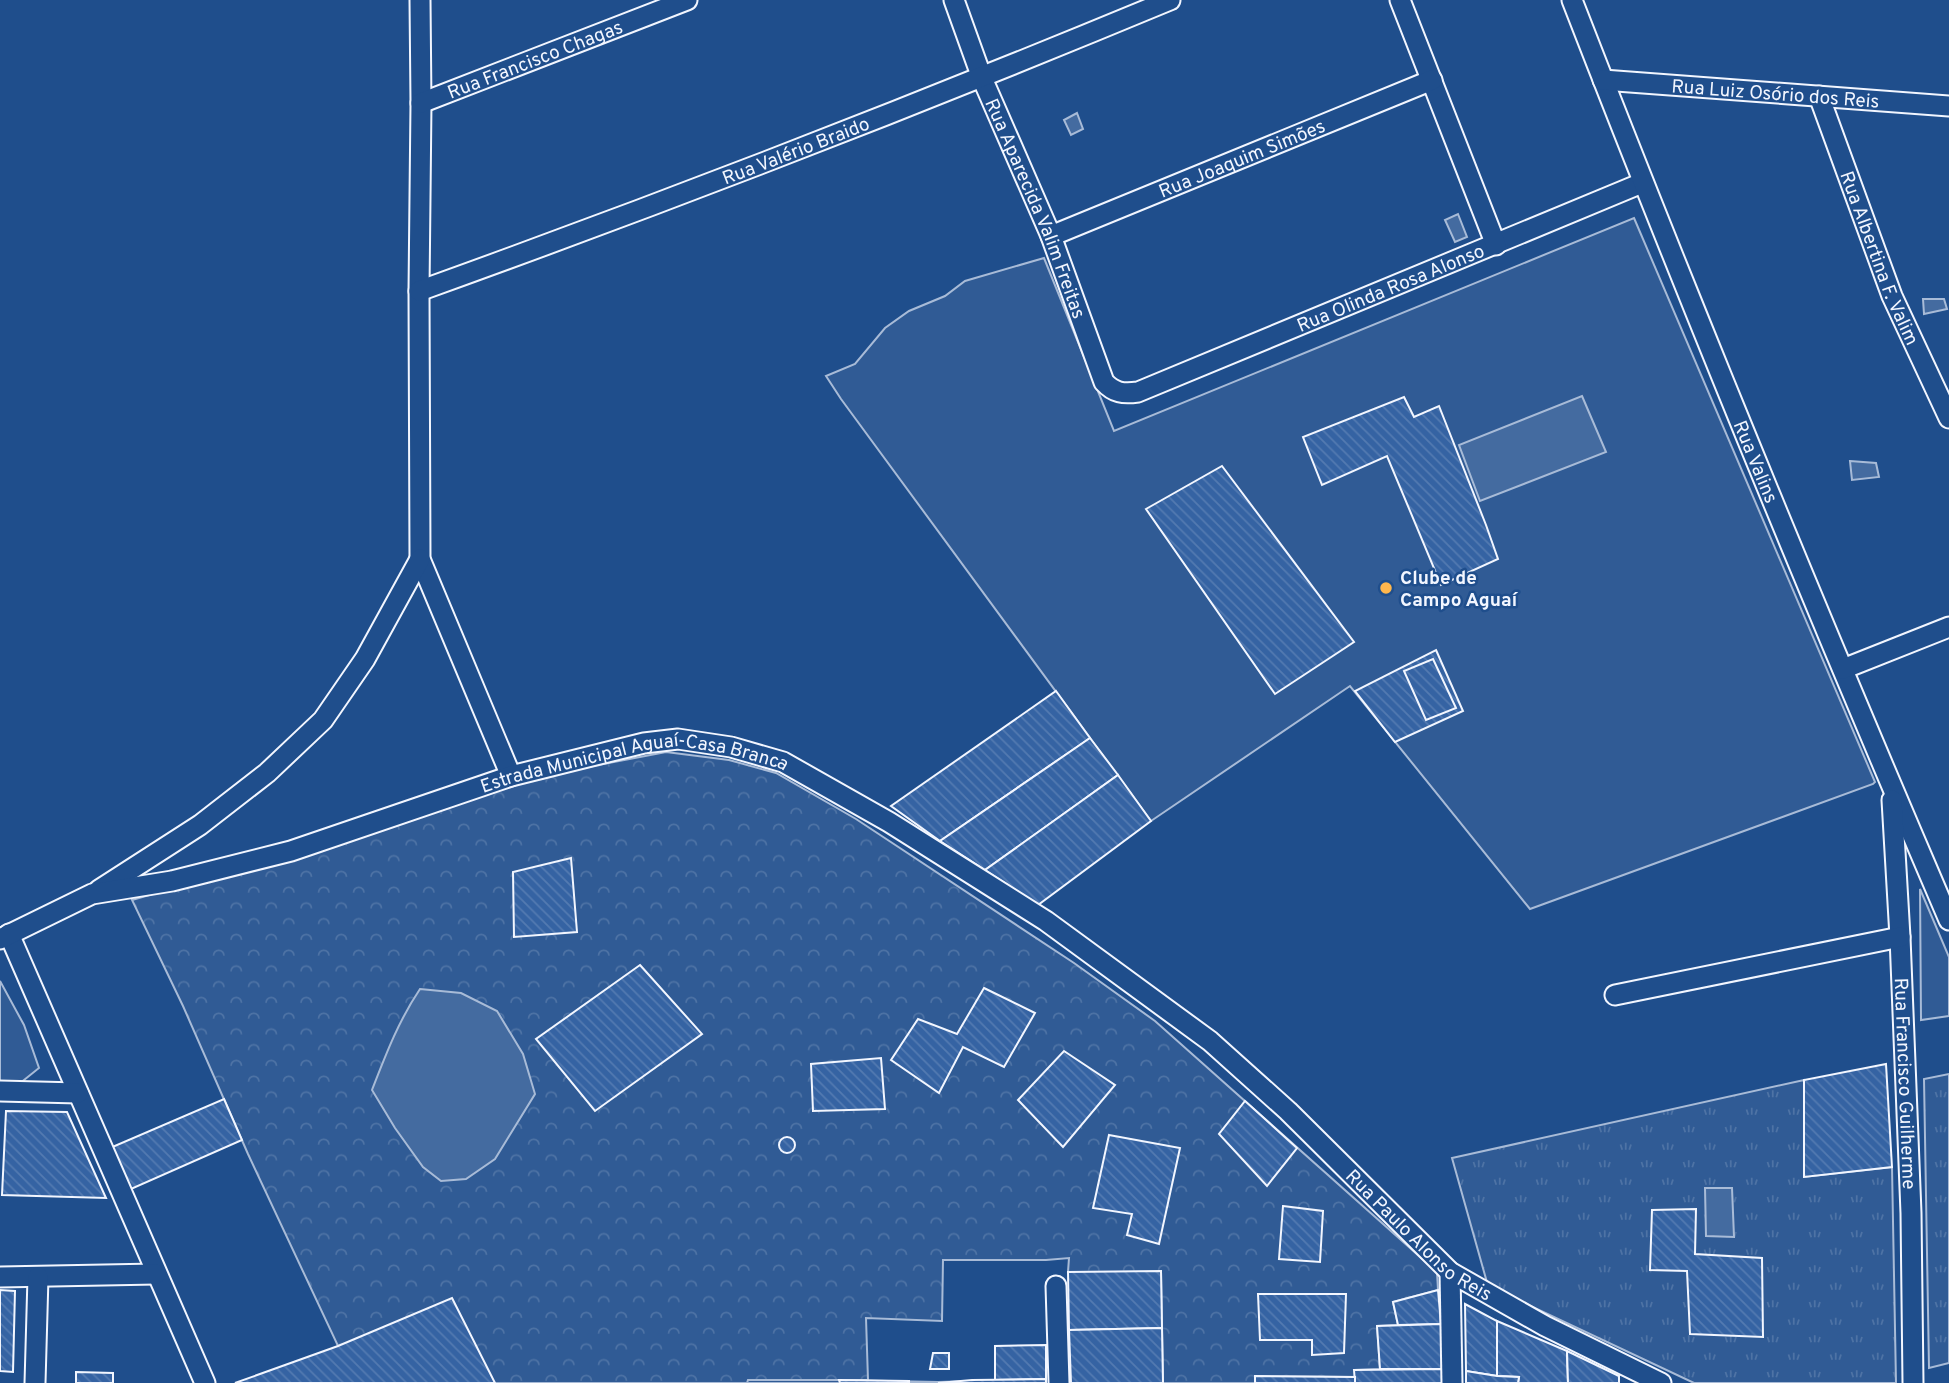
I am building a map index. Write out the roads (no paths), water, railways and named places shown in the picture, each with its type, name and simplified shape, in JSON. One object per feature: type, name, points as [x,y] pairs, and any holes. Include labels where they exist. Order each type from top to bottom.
[{"type":"street","points":[[419,0],[420,559],[511,775]]},
{"type":"street","name":"Rua Francisco Chagas","points":[[421,103],[687,0]]},
{"type":"street","name":"Rua Aparecida Valim Freitas","points":[[954,0],[982,78],[1051,236],[1104,382],[1120,393],[1138,392]]},
{"type":"street","name":"Rua Valério Braido","points":[[419,292],[982,78],[1170,0]]},
{"type":"street","points":[[1400,0],[1496,245]]},
{"type":"street","name":"Rua Valins","points":[[1572,0],[1643,183],[1949,920]]},
{"type":"street","name":"Rua Joaquim Simões","points":[[1051,236],[1432,80]]},
{"type":"street","name":"Rua Luiz Osório dos Reis","points":[[1603,80],[1949,106]]},
{"type":"street","name":"Rua Albertina F. Valim","points":[[1819,96],[1892,296],[1949,418]]},
{"type":"street","name":"Rua Olinda Rosa Alonso","points":[[1138,392],[1643,183]]},
{"type":"street","points":[[92,894],[200,825],[267,773],[323,720],[365,659],[420,559]]},
{"type":"street","points":[[1843,669],[1949,627]]},
{"type":"street","name":"Estrada Municipal Aguaí-Casa Branca","points":[[5,936],[92,894],[172,881],[291,851],[511,775],[644,743],[678,739],[731,747],[783,762],[889,822],[1046,921],[1210,1041]]},
{"type":"street","name":"Rua Francisco Guilherme","points":[[1891,784],[1911,1213],[1913,1383]]},
{"type":"street","points":[[5,936],[78,1093],[205,1383]]},
{"type":"street","points":[[1615,995],[1900,937]]},
{"type":"street","name":"Rua Paulo Alonso Reis","points":[[1210,1041],[1288,1111],[1450,1272],[1633,1377],[1661,1383]]},
{"type":"street","points":[[0,1091],[78,1093]]},
{"type":"street","points":[[1450,1272],[1452,1383]]},
{"type":"street","points":[[0,1277],[156,1274]]},
{"type":"street","points":[[35,1383],[38,1277]]},
{"type":"street","points":[[1056,1286],[1059,1383]]},
{"type":"place","name":"Clube de Campo Aguaí","points":[[1386,588]]}]
